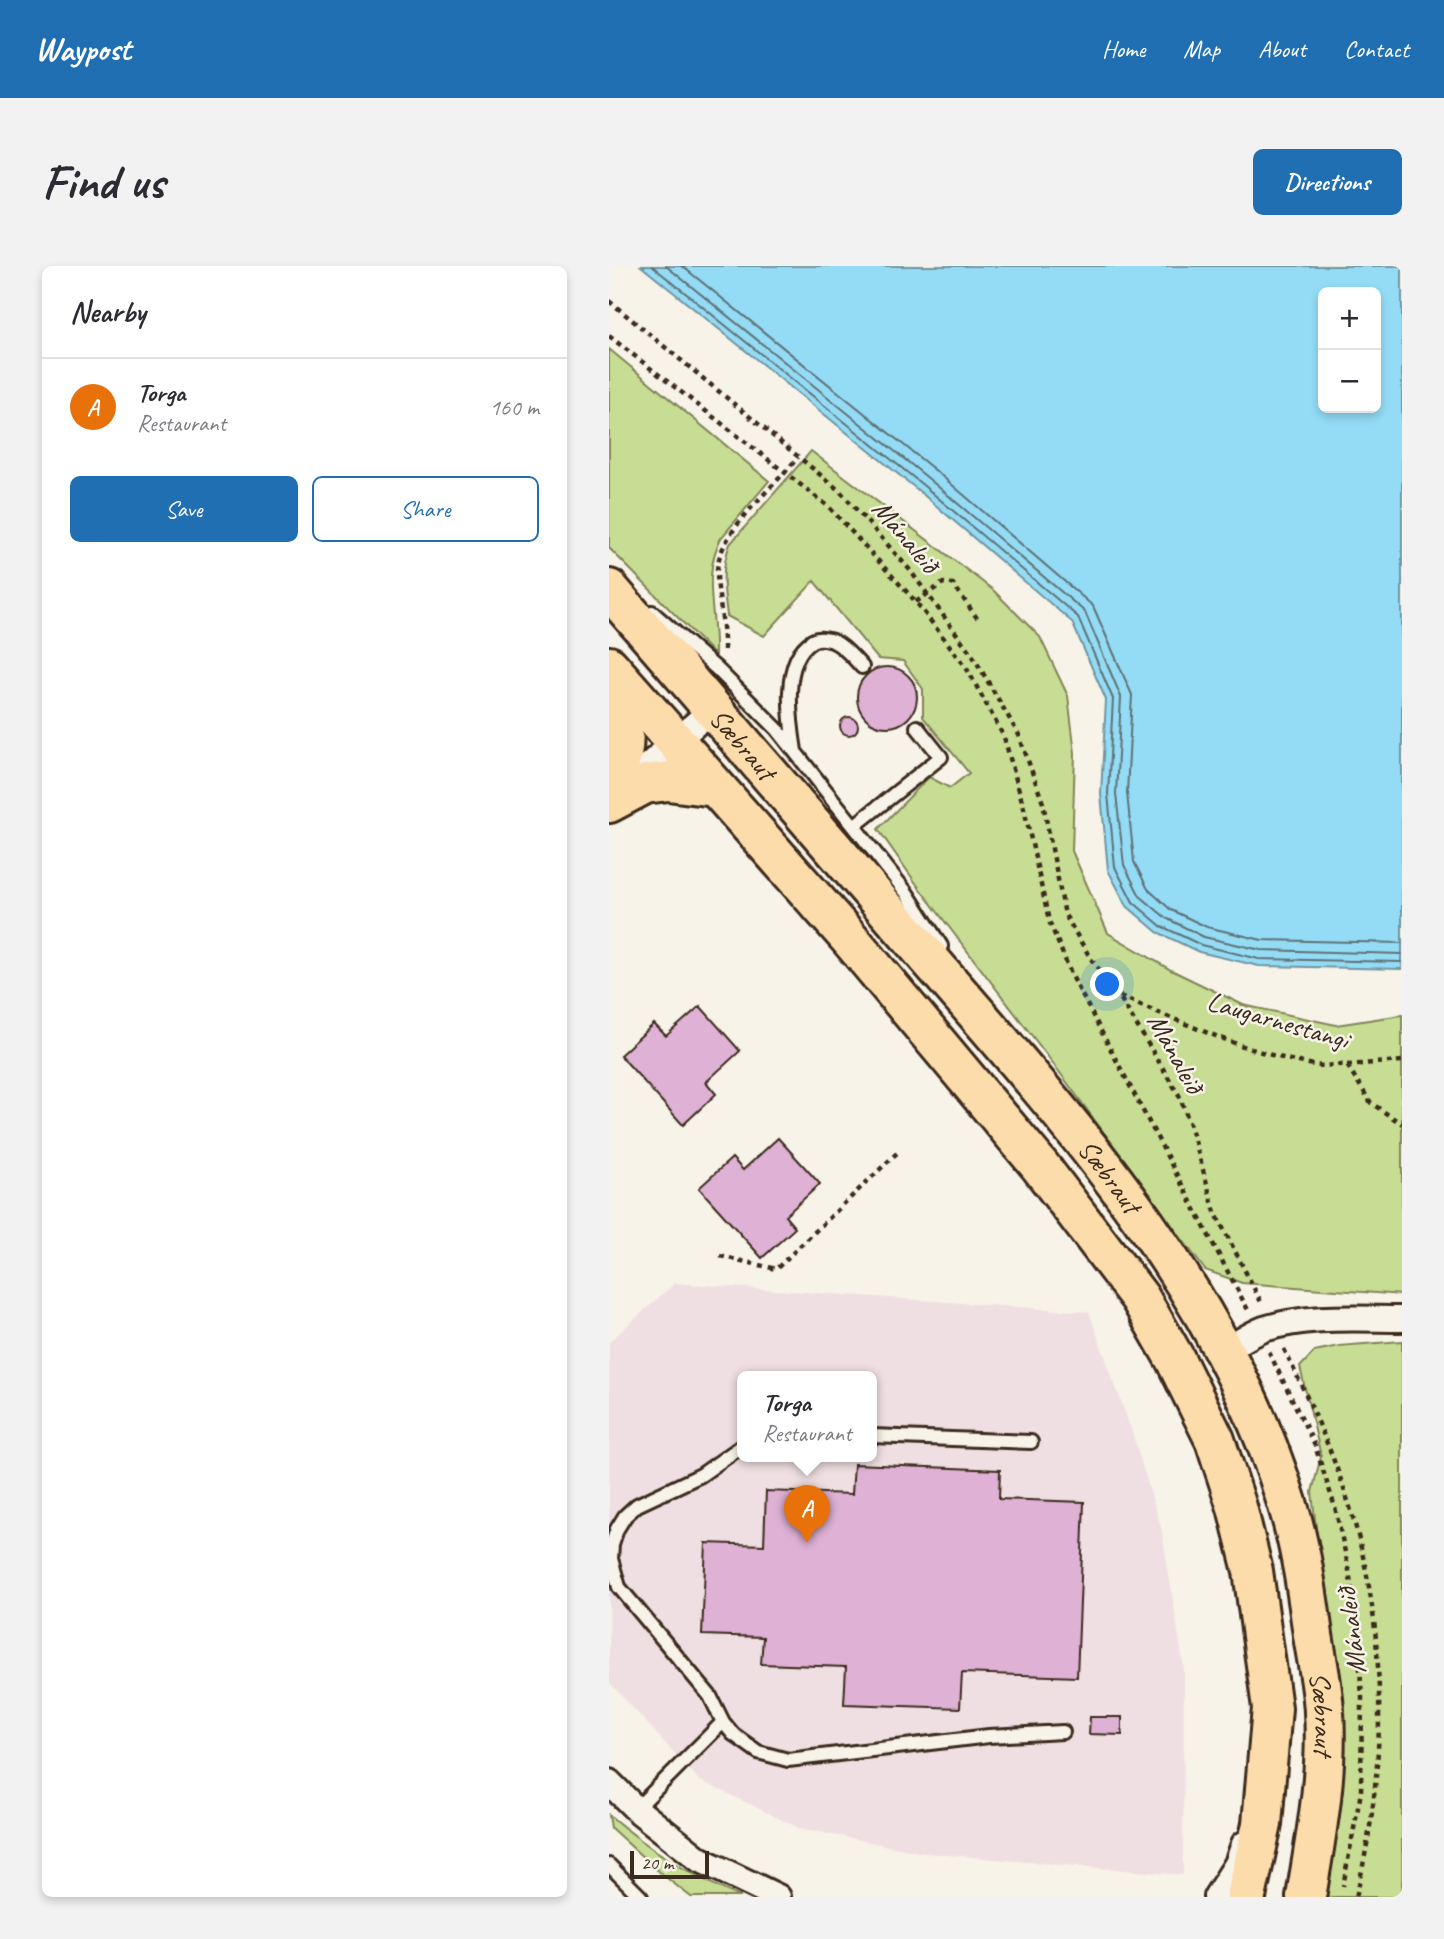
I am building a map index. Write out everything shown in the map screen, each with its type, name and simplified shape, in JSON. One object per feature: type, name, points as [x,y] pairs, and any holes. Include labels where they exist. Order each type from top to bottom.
[{"type":"main road","name":"Sæbraut","points":[[625,594],[721,717],[1010,1052],[1112,1178],[1154,1236],[1225,1350],[1267,1446],[1288,1506],[1309,1603],[1324,1712],[1321,1802],[1305,1897]]},
{"type":"main road","name":"Sæbraut","points":[[609,666],[850,939],[1040,1166],[1140,1298],[1175,1359],[1215,1440],[1237,1507],[1253,1571],[1272,1708],[1262,1824],[1247,1897]]},
{"type":"main road","points":[[609,685],[620,709],[625,734],[616,776],[609,788]]},
{"type":"main road","points":[[609,802],[645,784],[668,781],[715,787]]},
{"type":"street","points":[[609,802],[701,719],[721,717]]},
{"type":"street","points":[[1225,1350],[1266,1329],[1320,1319],[1402,1319]]},
{"type":"street","points":[[609,1782],[636,1809],[699,1859],[778,1897]]},
{"type":"street","points":[[1216,1897],[1237,1864],[1265,1784]]},
{"type":"lane","points":[[609,574],[625,594],[717,669],[777,729],[906,892],[1010,1052]]},
{"type":"lane","points":[[795,751],[790,716],[791,683],[801,650],[814,639],[837,642],[862,667]]},
{"type":"lane","points":[[854,826],[941,757],[917,727]]},
{"type":"lane","points":[[877,1436],[1031,1442]]},
{"type":"lane","points":[[737,1450],[701,1475],[637,1505],[625,1516],[617,1529],[611,1559],[619,1587],[710,1696],[723,1722],[733,1734],[751,1748],[773,1758],[788,1760],[989,1736],[1063,1732]]},
{"type":"lane","points":[[636,1809],[723,1722]]},
{"type":"lane","points":[[609,1865],[641,1897]]},
{"type":"path","name":"Mánaleið","points":[[609,301],[840,491],[909,569],[973,656],[1019,735],[1043,803],[1065,915],[1091,958],[1119,996],[1179,1095],[1215,1212],[1266,1329]]},
{"type":"path","name":"Mánaleið","points":[[609,336],[828,506],[916,602],[966,667],[1004,737],[1024,808],[1049,921],[1072,976],[1323,1433],[1345,1492],[1361,1550],[1373,1615],[1380,1700],[1376,1787],[1365,1860],[1356,1897]]},
{"type":"path","points":[[724,655],[716,572],[719,557],[734,530],[798,457]]},
{"type":"path","points":[[916,602],[943,583],[953,584],[977,618]]},
{"type":"path","name":"Laugarnestangi","points":[[1119,996],[1202,1030],[1269,1053],[1317,1065],[1347,1065],[1371,1103],[1402,1124]]},
{"type":"path","points":[[1347,1065],[1402,1061]]},
{"type":"path","points":[[720,1256],[776,1269],[899,1151]]},
{"type":"shaded area","points":[[675,1283],[1089,1312],[1132,1432],[1162,1531],[1184,1669],[1183,1875],[924,1853],[799,1828],[699,1780],[609,1682],[609,1342]]},
{"type":"green space","points":[[609,349],[769,481],[721,538],[715,552],[711,596],[715,655],[609,548]]},
{"type":"green space","points":[[811,451],[993,590],[1040,637],[1068,696],[1075,753],[1072,851],[1108,933],[1171,970],[1243,1005],[1336,1025],[1402,1015],[1402,1295],[1242,1283],[1205,1270],[878,829],[929,777],[950,788],[969,773],[923,717],[923,689],[903,661],[878,659],[814,581],[764,636],[727,616],[724,571],[730,544]]},
{"type":"green space","points":[[1402,1341],[1402,1897],[1319,1897],[1333,1682],[1312,1492],[1321,1456],[1300,1367],[1315,1351],[1339,1346]]},
{"type":"green space","points":[[609,1815],[672,1861],[705,1881],[741,1897],[691,1897],[611,1828]]},
{"type":"water","points":[[641,266],[1402,266],[1402,969],[1259,966],[1199,952],[1157,932],[1127,906],[1108,870],[1101,794],[1106,700],[1072,622],[919,491]]},
{"type":"building","points":[[887,667],[908,676],[917,697],[908,718],[887,727],[866,718],[857,697],[866,676]]},
{"type":"building","points":[[849,717],[855,720],[858,726],[855,732],[849,735],[843,732],[840,726],[843,720]]},
{"type":"building","points":[[700,1006],[740,1051],[706,1082],[716,1094],[683,1125],[620,1055],[654,1024],[666,1036]]},
{"type":"building","points":[[778,1138],[820,1184],[785,1216],[795,1228],[762,1258],[699,1188],[732,1158],[743,1170]]},
{"type":"building","points":[[854,1464],[1000,1470],[999,1499],[1084,1502],[1077,1677],[962,1673],[960,1708],[844,1704],[846,1667],[761,1664],[763,1637],[702,1635],[706,1543],[764,1545],[766,1491],[852,1494]]},
{"type":"building","points":[[1090,1717],[1122,1717],[1122,1735],[1089,1734]]},
{"type":"place","name":"Torga","points":[[807,1543]]}]
